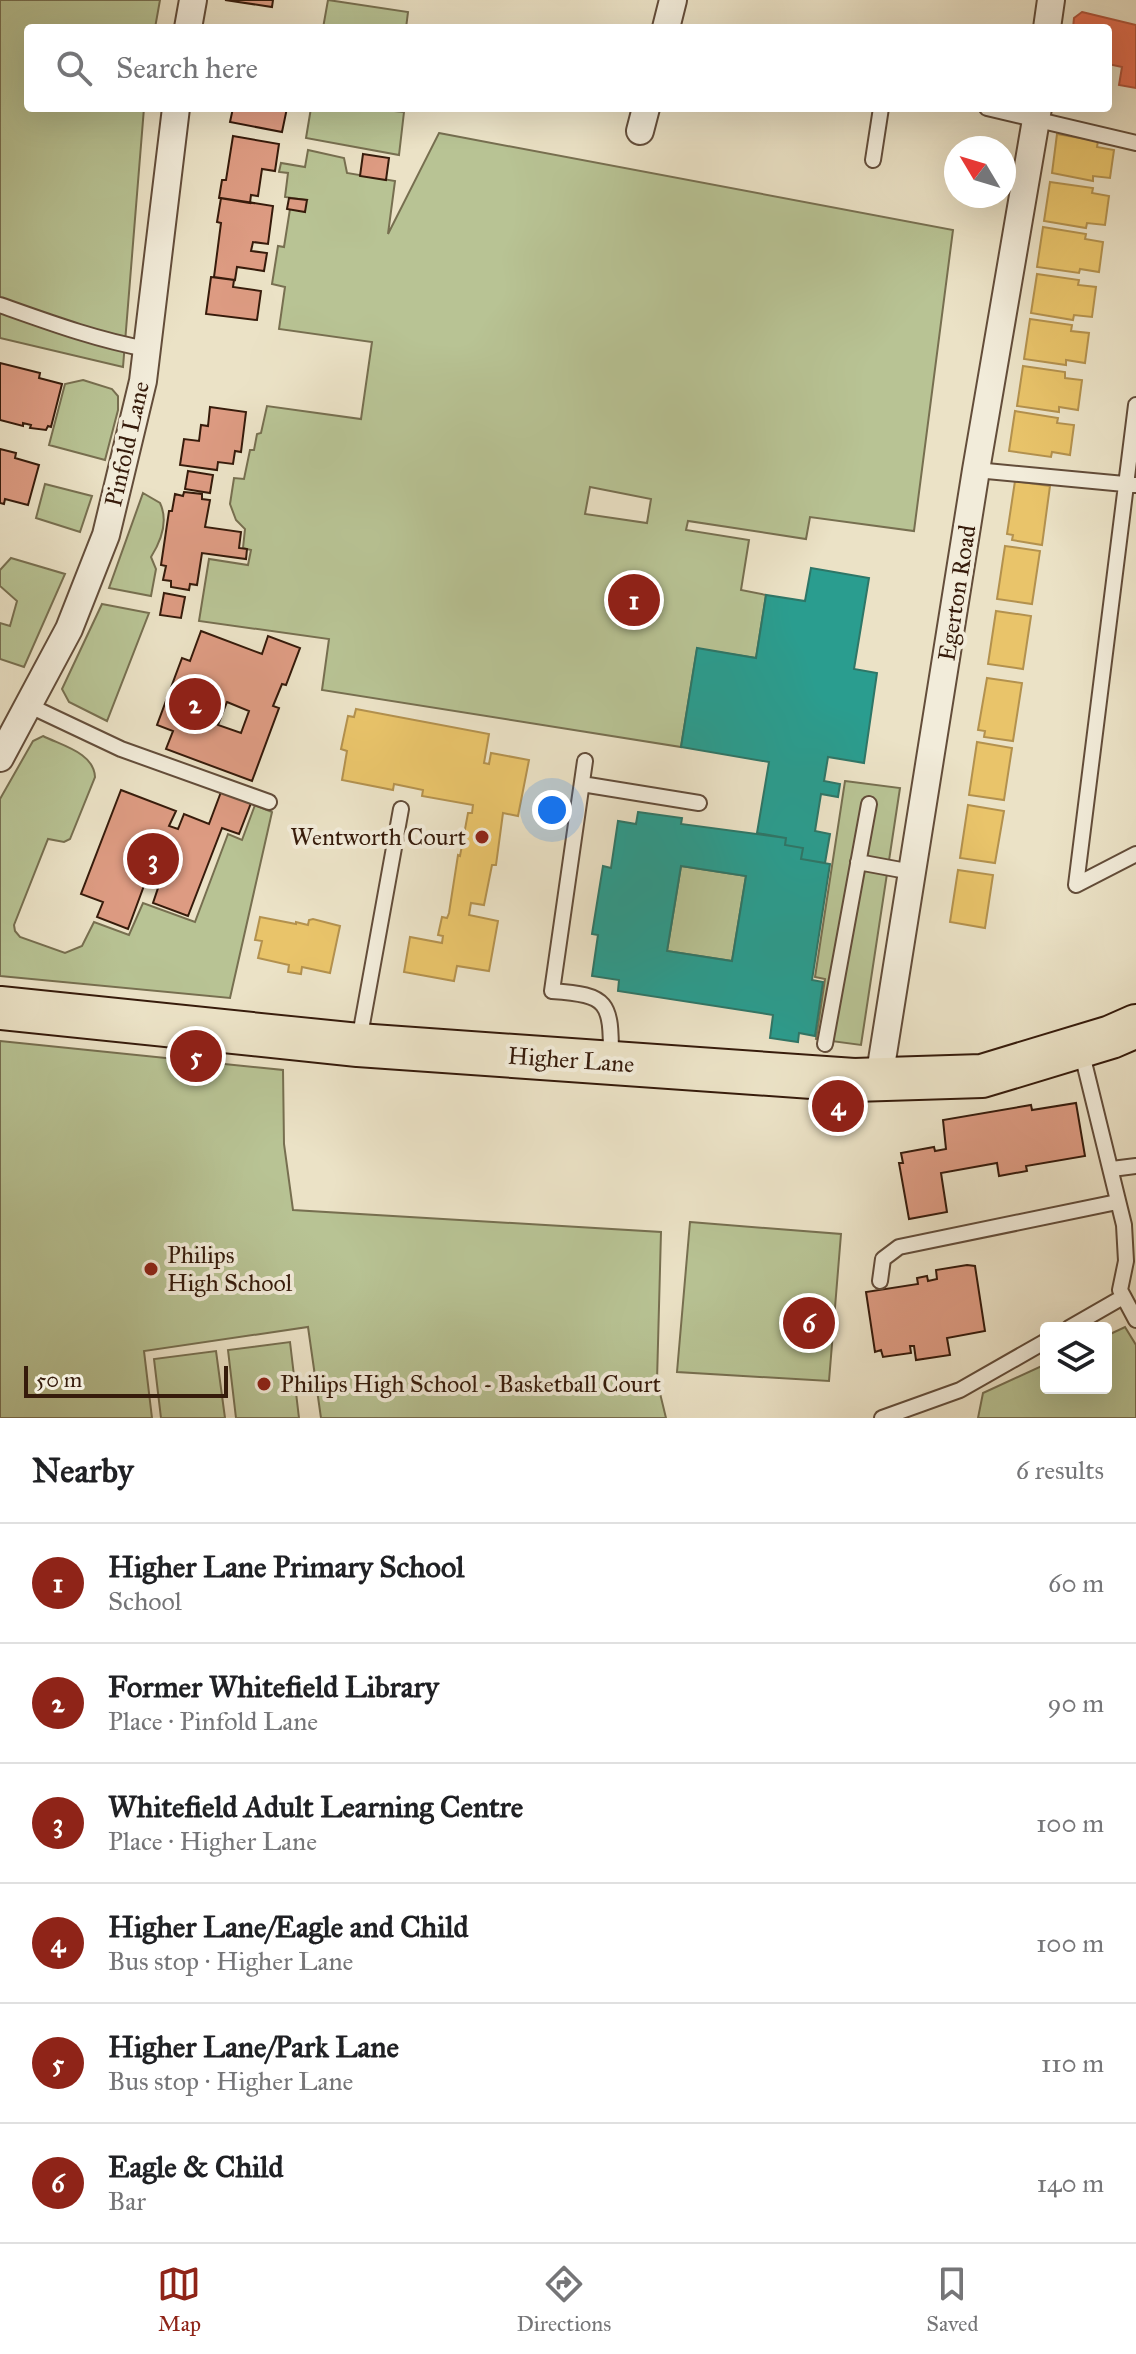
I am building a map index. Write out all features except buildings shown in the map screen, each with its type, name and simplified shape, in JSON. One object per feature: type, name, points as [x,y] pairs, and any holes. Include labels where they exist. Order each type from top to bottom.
[{"type":"main road","name":"Higher Lane","points":[[0,1008],[358,1045],[879,1079],[982,1076],[1080,1047],[1136,1026]]},
{"type":"street","points":[[189,24],[193,0]]},
{"type":"street","points":[[667,24],[673,0]]},
{"type":"street","points":[[1048,24],[1051,0]]},
{"type":"street","name":"Pinfold Lane","points":[[0,758],[69,629],[106,535],[143,381],[176,112]]},
{"type":"street","name":"Egerton Road","points":[[879,1079],[976,470],[1037,114]]},
{"type":"lane","points":[[873,160],[880,112]]},
{"type":"lane","points":[[1037,114],[1136,143]]},
{"type":"lane","points":[[0,305],[125,345],[147,349]]},
{"type":"lane","points":[[1136,405],[1131,485],[1076,885],[1136,854]]},
{"type":"lane","points":[[976,470],[1131,485]]},
{"type":"lane","points":[[30,706],[121,749],[269,802]]},
{"type":"lane","points":[[585,761],[552,991],[588,993],[604,1005],[611,1025],[611,1063]]},
{"type":"lane","points":[[582,784],[699,803]]},
{"type":"lane","points":[[825,1044],[869,804]]},
{"type":"lane","points":[[358,1045],[401,809]]},
{"type":"lane","points":[[858,862],[912,872]]},
{"type":"lane","points":[[1080,1047],[1124,1225],[1126,1261],[1120,1290],[1136,1320]]},
{"type":"lane","points":[[1112,1169],[1136,1166]]},
{"type":"lane","points":[[880,1281],[883,1259],[899,1247],[1117,1202]]},
{"type":"lane","points":[[1079,1322],[1123,1297]]},
{"type":"lane","points":[[882,1418],[960,1390],[1040,1344]]},
{"type":"green space","points":[[0,0],[160,0],[156,24],[24,24],[24,112],[144,112],[123,367],[0,338]]},
{"type":"green space","points":[[328,0],[408,12],[406,24],[324,24]]},
{"type":"green space","points":[[310,112],[404,112],[399,155],[306,138]]},
{"type":"green space","points":[[439,133],[953,230],[914,531],[810,517],[806,539],[688,521],[686,530],[749,540],[741,590],[766,595],[756,658],[697,649],[681,747],[322,690],[329,639],[199,621],[209,559],[248,565],[251,550],[243,548],[245,529],[236,520],[230,504],[234,478],[244,479],[250,450],[254,450],[257,434],[261,433],[267,406],[361,419],[372,342],[279,329],[285,287],[272,284],[278,246],[284,247],[290,209],[306,200],[285,197],[288,173],[279,172],[281,163],[305,167],[308,150],[344,158],[347,173],[395,181],[388,234]],"holes":[[[590,487],[651,499],[647,523],[585,514]]]},
{"type":"green space","points":[[83,380],[112,389],[118,396],[118,410],[105,460],[49,445],[65,384]]},
{"type":"green space","points":[[45,484],[92,496],[80,532],[36,518]]},
{"type":"green space","points":[[143,493],[160,503],[164,517],[161,538],[151,557],[156,569],[151,596],[109,588]]},
{"type":"green space","points":[[11,558],[65,574],[24,667],[0,659],[0,623],[10,626],[17,601],[0,586],[0,570]]},
{"type":"green space","points":[[102,604],[149,613],[107,721],[69,702],[62,689]]},
{"type":"green space","points":[[43,736],[83,756],[95,777],[70,839],[64,842],[48,839],[14,925],[20,937],[65,953],[82,946],[94,922],[129,935],[143,903],[195,922],[228,834],[242,840],[255,805],[272,812],[230,998],[0,976],[0,799],[33,741]]},
{"type":"green space","points":[[845,781],[900,788],[861,1045],[816,1039],[825,979],[815,977]]},
{"type":"green space","points":[[681,866],[746,876],[732,961],[667,951]]},
{"type":"green space","points":[[0,1041],[283,1070],[284,1144],[293,1210],[661,1232],[657,1381],[666,1418],[321,1418],[308,1327],[144,1351],[152,1418],[0,1418]]},
{"type":"green space","points":[[690,1222],[841,1234],[829,1381],[677,1372]]},
{"type":"green space","points":[[1125,1327],[1136,1345],[1136,1418],[978,1418],[983,1393],[1040,1367],[1040,1394],[1112,1394],[1112,1333]]},
{"type":"green space","name":"Philips High School - Basketball Court","points":[[290,1342],[299,1418],[236,1418],[228,1350]]},
{"type":"green space","name":"Philips High School - Basketball Court","points":[[216,1351],[225,1418],[161,1418],[154,1359]]},
{"type":"place","name":"Higher Lane Primary School","points":[[634,600]]},
{"type":"place","name":"Former Whitefield Library","points":[[195,704]]},
{"type":"place","name":"Wentworth Court","points":[[482,837]]},
{"type":"place","name":"Whitefield Adult Learning Centre","points":[[153,859]]},
{"type":"place","name":"Higher Lane/Park Lane","points":[[196,1056]]},
{"type":"place","name":"Higher Lane/Eagle and Child","points":[[838,1106]]},
{"type":"place","name":"Philips High School","points":[[151,1269]]},
{"type":"place","name":"Eagle & Child","points":[[809,1323]]},
{"type":"place","name":"Philips High School - Basketball Court","points":[[264,1384]]}]
